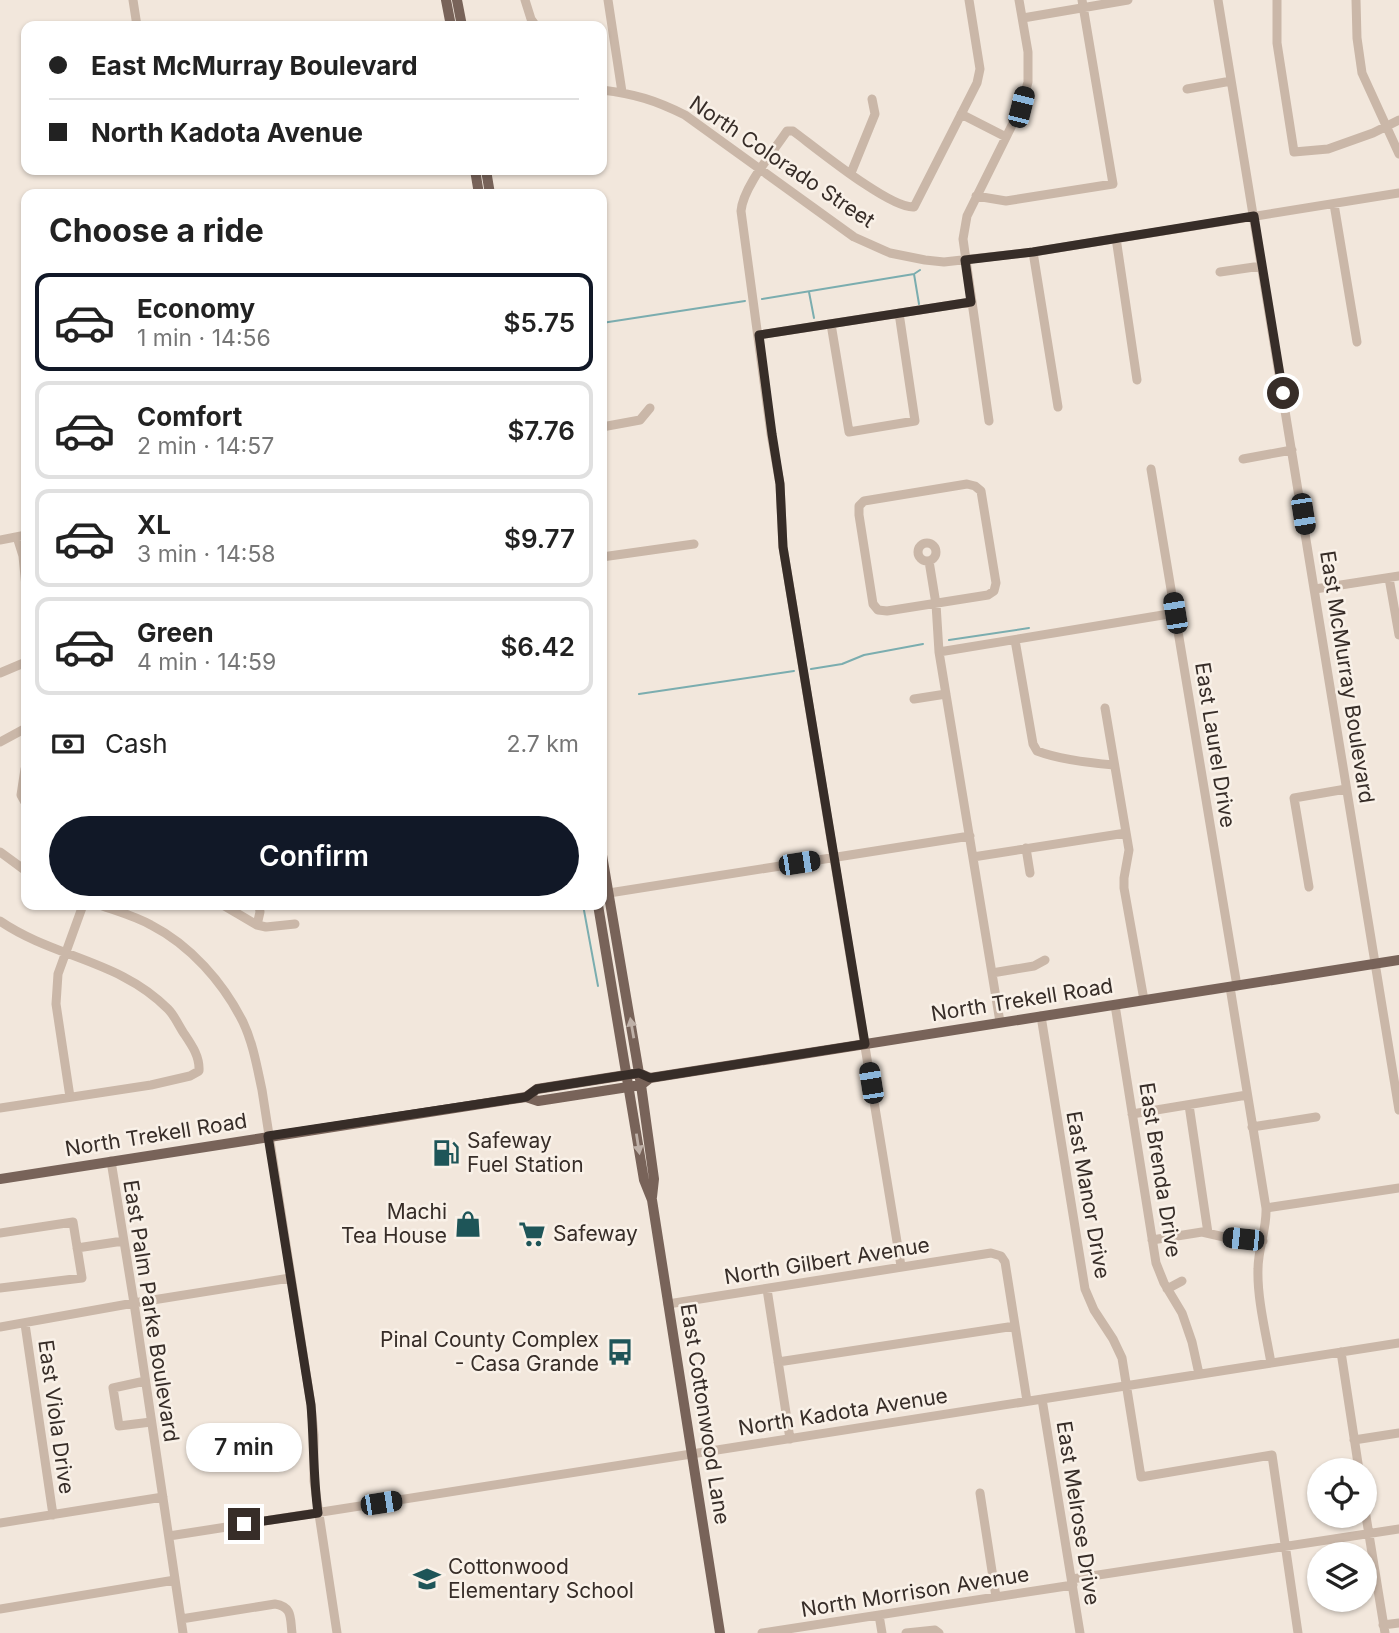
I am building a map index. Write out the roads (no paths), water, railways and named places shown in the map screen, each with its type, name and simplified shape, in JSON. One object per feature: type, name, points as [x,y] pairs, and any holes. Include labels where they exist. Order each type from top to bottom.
[{"type":"main road","points":[[446,0],[450,21]]},
{"type":"main road","points":[[457,0],[461,21]]},
{"type":"main road","name":"East Cottonwood Lane","points":[[607,882],[643,1078],[654,1178],[652,1200]]},
{"type":"main road","name":"East Cottonwood Lane","points":[[599,910],[644,1180],[652,1200],[720,1633]]},
{"type":"main road","points":[[604,944],[617,942]]},
{"type":"main road","name":"North Trekell Road","points":[[526,1097],[537,1089],[626,1075],[643,1078],[1399,960]]},
{"type":"main road","name":"North Trekell Road","points":[[0,1179],[526,1097],[538,1101],[628,1087],[643,1078]]},
{"type":"street","points":[[133,0],[136,21]]},
{"type":"street","points":[[525,0],[532,21]]},
{"type":"street","points":[[608,0],[622,92]]},
{"type":"street","points":[[901,1266],[783,547],[780,484],[741,211],[746,192],[787,131],[793,131],[875,191],[906,208],[914,207],[977,83],[980,69],[969,0]]},
{"type":"street","points":[[989,421],[963,239],[967,216],[1021,107],[1028,82],[1028,52],[1019,0]]},
{"type":"street","points":[[1023,18],[1083,4],[1128,0]]},
{"type":"street","name":"East McMurray Boulevard","points":[[1219,0],[1346,789],[1395,1056],[1399,1110]]},
{"type":"street","points":[[1277,0],[1277,43],[1294,152],[1328,149],[1373,133],[1399,120]]},
{"type":"street","points":[[1356,0],[1357,38],[1362,72],[1399,154]]},
{"type":"street","points":[[976,196],[1006,201],[1113,184],[1083,4]]},
{"type":"street","points":[[1187,89],[1231,81]]},
{"type":"street","name":"North Colorado Street","points":[[607,90],[657,101],[685,116],[854,237],[890,253],[925,260],[965,260],[1033,252],[1399,193]]},
{"type":"street","points":[[850,173],[875,114],[872,99]]},
{"type":"street","points":[[961,114],[1006,137]]},
{"type":"street","points":[[1334,204],[1357,342]]},
{"type":"street","points":[[1116,238],[1137,380]]},
{"type":"street","points":[[1033,252],[1058,407]]},
{"type":"street","points":[[1220,272],[1261,266]]},
{"type":"street","points":[[759,335],[971,302]]},
{"type":"street","points":[[831,324],[849,432],[862,430],[915,421],[899,313]]},
{"type":"street","points":[[607,426],[639,420],[650,408]]},
{"type":"street","points":[[1243,459],[1292,450]]},
{"type":"street","name":"East Laurel Drive","points":[[1151,468],[1266,1208],[1267,1222],[1258,1264],[1258,1279],[1270,1363]]},
{"type":"street","points":[[967,484],[981,491],[996,583],[994,592],[936,604],[887,611],[878,610],[873,604],[859,514],[859,506],[864,501],[967,484]]},
{"type":"street","points":[[0,540],[21,536]]},
{"type":"street","points":[[607,556],[694,544]]},
{"type":"street","points":[[929,561],[936,604],[939,652],[1000,1022]]},
{"type":"street","points":[[1315,589],[1394,577],[1399,635]]},
{"type":"street","points":[[939,652],[1175,613]]},
{"type":"street","points":[[1015,640],[1033,744],[1037,751],[1114,765]]},
{"type":"street","points":[[0,673],[21,664]]},
{"type":"street","points":[[914,699],[946,694]]},
{"type":"street","points":[[1105,708],[1129,850],[1124,888],[1144,1000]]},
{"type":"street","points":[[0,742],[21,731]]},
{"type":"street","points":[[1309,887],[1294,798],[1346,789]]},
{"type":"street","points":[[973,857],[1126,833]]},
{"type":"street","points":[[609,893],[970,836]]},
{"type":"street","points":[[1026,848],[1030,873]]},
{"type":"street","points":[[0,852],[21,867]]},
{"type":"street","points":[[70,1097],[56,1004],[58,974],[81,910]]},
{"type":"street","points":[[113,910],[150,924],[189,950],[209,971],[243,1022],[255,1053],[311,1405],[314,1481],[337,1633]]},
{"type":"street","points":[[232,910],[257,925],[266,927],[295,923]]},
{"type":"street","points":[[257,925],[260,910]]},
{"type":"street","points":[[0,921],[13,930],[65,953],[118,972],[146,989],[170,1011],[200,1062],[199,1071],[190,1076],[151,1085],[0,1108]]},
{"type":"street","points":[[992,973],[1034,965],[1045,960]]},
{"type":"street","name":"East Brenda Drive","points":[[1115,1005],[1156,1263],[1185,1323],[1199,1374]]},
{"type":"street","name":"East Manor Drive","points":[[1041,1016],[1085,1289],[1122,1358],[1141,1477],[1272,1455],[1298,1633]]},
{"type":"street","points":[[1132,1114],[1247,1095]]},
{"type":"street","points":[[1189,1105],[1208,1233]]},
{"type":"street","points":[[1252,1127],[1316,1117]]},
{"type":"street","name":"East Palm Parke Boulevard","points":[[111,1161],[183,1633]]},
{"type":"street","points":[[1266,1208],[1399,1188]]},
{"type":"street","points":[[0,1233],[73,1222],[82,1278],[0,1289]]},
{"type":"street","points":[[1152,1240],[1202,1232],[1263,1241]]},
{"type":"street","points":[[77,1248],[123,1241]]},
{"type":"street","name":"North Gilbert Avenue","points":[[668,1304],[991,1253],[1001,1256],[1005,1262],[1015,1326]]},
{"type":"street","points":[[0,1327],[290,1279]]},
{"type":"street","points":[[1167,1289],[1182,1281]]},
{"type":"street","points":[[767,1289],[790,1438]]},
{"type":"street","name":"East Viola Drive","points":[[25,1324],[53,1515]]},
{"type":"street","points":[[778,1362],[1015,1326],[1027,1401]]},
{"type":"street","name":"North Kadota Avenue","points":[[169,1536],[1399,1343]]},
{"type":"street","points":[[1341,1352],[1357,1458]]},
{"type":"street","points":[[145,1381],[113,1388],[119,1426],[150,1422]]},
{"type":"street","name":"East Melrose Drive","points":[[1042,1399],[1080,1633]]},
{"type":"street","points":[[1354,1440],[1399,1433]]},
{"type":"street","points":[[979,1493],[996,1597]]},
{"type":"street","points":[[0,1523],[163,1497]]},
{"type":"street","points":[[1368,1528],[1384,1629],[1399,1623]]},
{"type":"street","name":"North Morrison Avenue","points":[[762,1633],[996,1597],[1072,1582],[1399,1529]]},
{"type":"street","points":[[0,1609],[175,1580]]},
{"type":"street","points":[[181,1619],[275,1604],[284,1606],[289,1611],[292,1633]]},
{"type":"street","points":[[879,1615],[882,1633]]},
{"type":"street","points":[[906,1633],[935,1630],[939,1633]]},
{"type":"waterway","points":[[762,299],[914,274],[920,270]]},
{"type":"waterway","points":[[914,274],[919,304]]},
{"type":"waterway","points":[[809,292],[814,318]]},
{"type":"waterway","points":[[607,322],[745,301]]},
{"type":"waterway","points":[[949,640],[1029,628]]},
{"type":"waterway","points":[[811,669],[842,664],[864,655],[923,644]]},
{"type":"waterway","points":[[639,694],[794,671]]},
{"type":"waterway","points":[[584,910],[598,986]]},
{"type":"place","name":"Safeway Fuel Station","points":[[446,1153]]},
{"type":"place","name":"Machi Tea House","points":[[468,1224]]},
{"type":"place","name":"Safeway","points":[[532,1234]]},
{"type":"place","name":"Pinal County Complex - Casa Grande","points":[[620,1352]]},
{"type":"place","name":"Cottonwood Elementary School","points":[[427,1579]]}]
